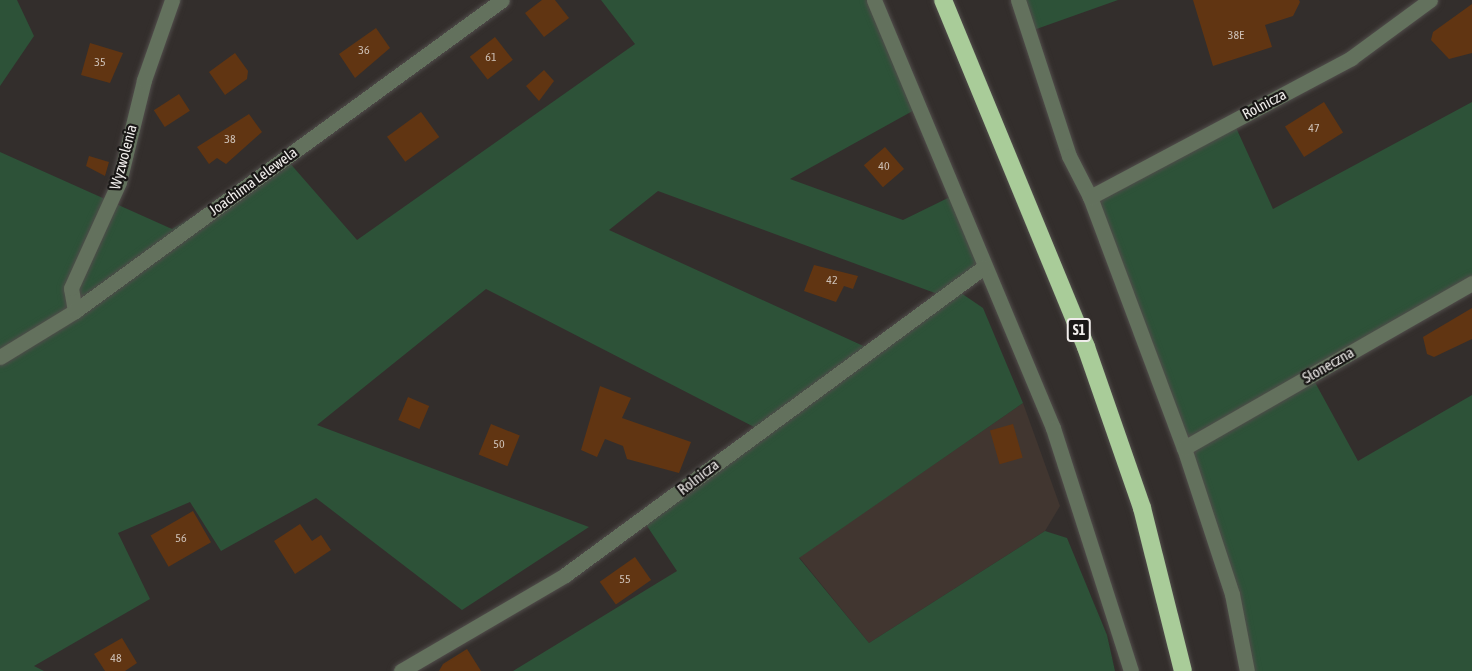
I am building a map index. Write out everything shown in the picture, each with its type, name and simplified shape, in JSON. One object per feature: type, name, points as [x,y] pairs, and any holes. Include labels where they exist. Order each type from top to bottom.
[{"type":"highway","name":"S1","points":[[943,0],[1086,347],[1142,508],[1183,671]]},
{"type":"street","name":"Wyzwolenia","points":[[75,311],[71,288],[119,182],[144,80],[172,0]]},
{"type":"street","name":"Joachima Lelewela","points":[[0,357],[75,311],[502,0]]},
{"type":"street","points":[[874,0],[1053,428],[1131,671]]},
{"type":"street","points":[[1018,0],[1069,156],[1090,197],[1184,448],[1232,594],[1247,671]]},
{"type":"street","name":"Rolnicza","points":[[1090,197],[1351,58],[1430,0]]},
{"type":"street","name":"Rolnicza","points":[[401,671],[565,575],[984,267]]},
{"type":"street","name":"Słoneczna","points":[[1184,448],[1472,282]]},
{"type":"shaded area","points":[[1023,403],[1060,506],[1045,531],[869,643],[799,557]]},
{"type":"green space","points":[[0,0],[17,0],[34,36],[0,86]]},
{"type":"green space","points":[[601,0],[874,0],[918,108],[790,179],[903,220],[954,195],[984,267],[961,293],[983,308],[1023,403],[799,558],[869,643],[1045,531],[1067,538],[1107,635],[1115,671],[513,671],[677,571],[643,520],[758,429],[486,289],[317,425],[589,527],[462,610],[316,498],[221,551],[190,502],[118,533],[150,599],[34,666],[44,671],[0,671],[0,152],[172,229],[288,161],[357,240],[635,44]],"holes":[[[658,191],[943,296],[870,349],[609,230]]]},
{"type":"green space","points":[[1018,0],[1118,0],[1028,32]]},
{"type":"green space","points":[[1472,102],[1472,283],[1311,375],[1358,461],[1472,395],[1472,671],[1247,671],[1232,594],[1090,197],[1233,121],[1273,209]]},
{"type":"building","points":[[542,0],[555,0],[569,18],[544,37],[525,13]]},
{"type":"building","points":[[1193,0],[1299,0],[1300,2],[1293,16],[1265,25],[1272,47],[1213,66]]},
{"type":"building","points":[[1472,4],[1472,53],[1449,59],[1431,40],[1433,32]]},
{"type":"building","points":[[376,28],[390,48],[355,78],[339,54]]},
{"type":"building","points":[[495,37],[513,60],[488,80],[470,57]]},
{"type":"building","points":[[90,43],[123,53],[110,83],[81,75]]},
{"type":"building","points":[[235,53],[248,71],[247,79],[225,95],[209,72]]},
{"type":"building","points":[[544,70],[554,81],[539,101],[526,86]]},
{"type":"building","points":[[179,94],[190,111],[165,127],[154,110]]},
{"type":"building","points":[[1324,102],[1343,133],[1304,157],[1285,126]]},
{"type":"building","points":[[421,112],[439,137],[405,162],[387,137]]},
{"type":"building","points":[[249,114],[262,132],[226,164],[217,158],[209,164],[197,147]]},
{"type":"building","points":[[885,147],[904,169],[883,187],[864,165]]},
{"type":"building","points":[[89,156],[109,162],[105,176],[86,166]]},
{"type":"building","points":[[814,265],[858,276],[853,289],[844,286],[836,302],[804,291]]},
{"type":"building","points":[[1472,308],[1472,339],[1434,357],[1427,354],[1423,337]]},
{"type":"building","points":[[600,386],[631,398],[622,418],[691,442],[679,473],[627,459],[623,446],[605,439],[597,457],[581,450]]},
{"type":"building","points":[[408,397],[429,406],[419,429],[398,420]]},
{"type":"building","points":[[491,424],[520,436],[507,466],[479,455]]},
{"type":"building","points":[[1013,424],[1023,458],[1000,464],[990,431]]},
{"type":"building","points":[[193,511],[211,542],[169,567],[151,536]]},
{"type":"building","points":[[300,524],[312,541],[321,535],[331,550],[295,574],[274,541]]},
{"type":"building","points":[[635,557],[651,580],[616,605],[600,582]]},
{"type":"building","points":[[122,638],[137,663],[125,671],[105,671],[94,654]]},
{"type":"building","points":[[467,649],[481,671],[439,671],[443,664]]}]
